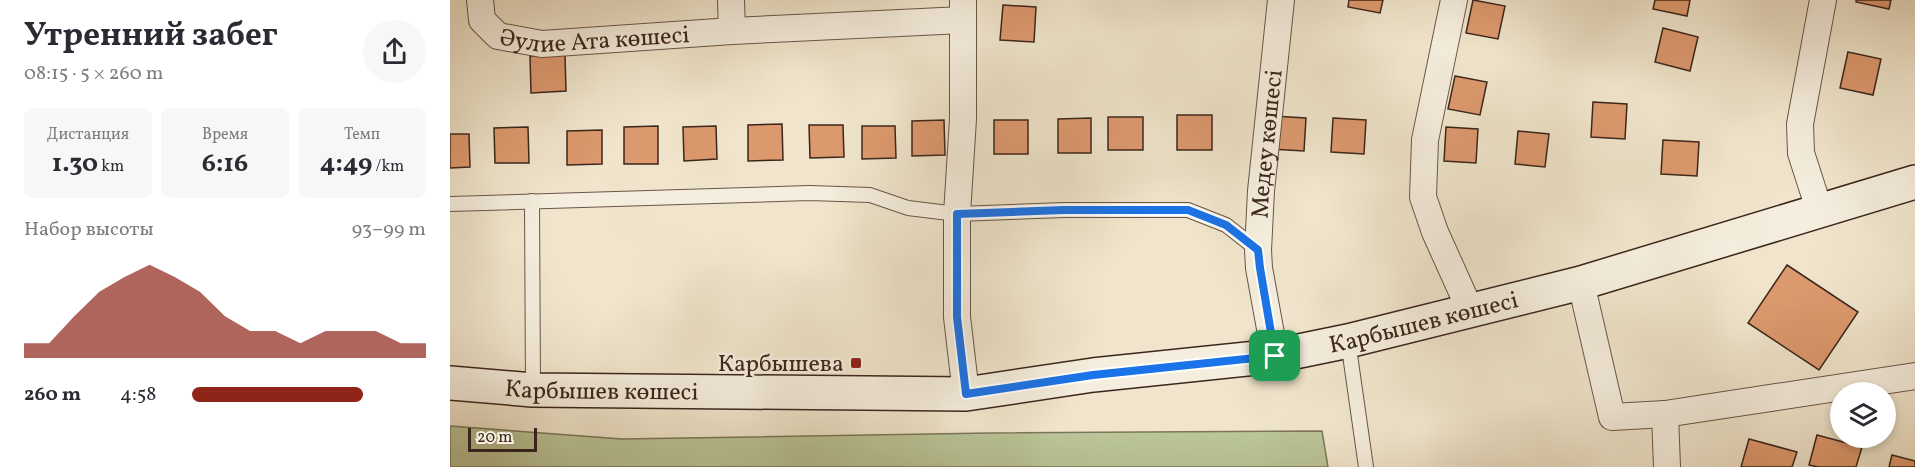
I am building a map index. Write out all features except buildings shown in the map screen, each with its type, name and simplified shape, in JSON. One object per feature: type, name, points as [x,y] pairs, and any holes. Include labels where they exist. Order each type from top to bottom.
[{"type":"street","name":"Әулие Ата көшесі","points":[[480,0],[482,20],[498,36],[543,44],[732,31],[963,10]]},
{"type":"street","points":[[730,0],[732,31]]},
{"type":"street","name":"Медеу көшесі","points":[[1275,356],[1258,250],[1261,191],[1281,0]]},
{"type":"street","points":[[1454,0],[1425,140],[1423,196],[1435,232],[1471,312]]},
{"type":"street","points":[[1820,212],[1801,153],[1800,124],[1823,0]]},
{"type":"street","points":[[963,10],[963,119],[957,214],[957,317],[966,394]]},
{"type":"street","name":"Карбышев көшесі","points":[[450,383],[533,390],[966,394],[1093,375],[1275,356],[1471,312],[1581,283],[1915,182]]},
{"type":"street","points":[[1581,283],[1612,417],[1665,414],[1915,376]]},
{"type":"street","points":[[1665,414],[1667,467]]},
{"type":"lane","points":[[450,204],[810,193],[870,195],[908,208],[957,214],[1064,210],[1188,210],[1226,225],[1258,250]]},
{"type":"lane","points":[[532,201],[533,390]]},
{"type":"lane","points":[[1348,341],[1366,467]]},
{"type":"green space","points":[[450,426],[622,439],[1322,431],[1328,467],[450,467]]},
{"type":"place","name":"Карбышева","points":[[856,363]]},
{"type":"route","points":[[1064,210],[1150,212],[1188,210],[1226,225],[1258,250],[1275,356],[1093,375],[966,394],[957,317],[957,214],[1064,210]]}]
